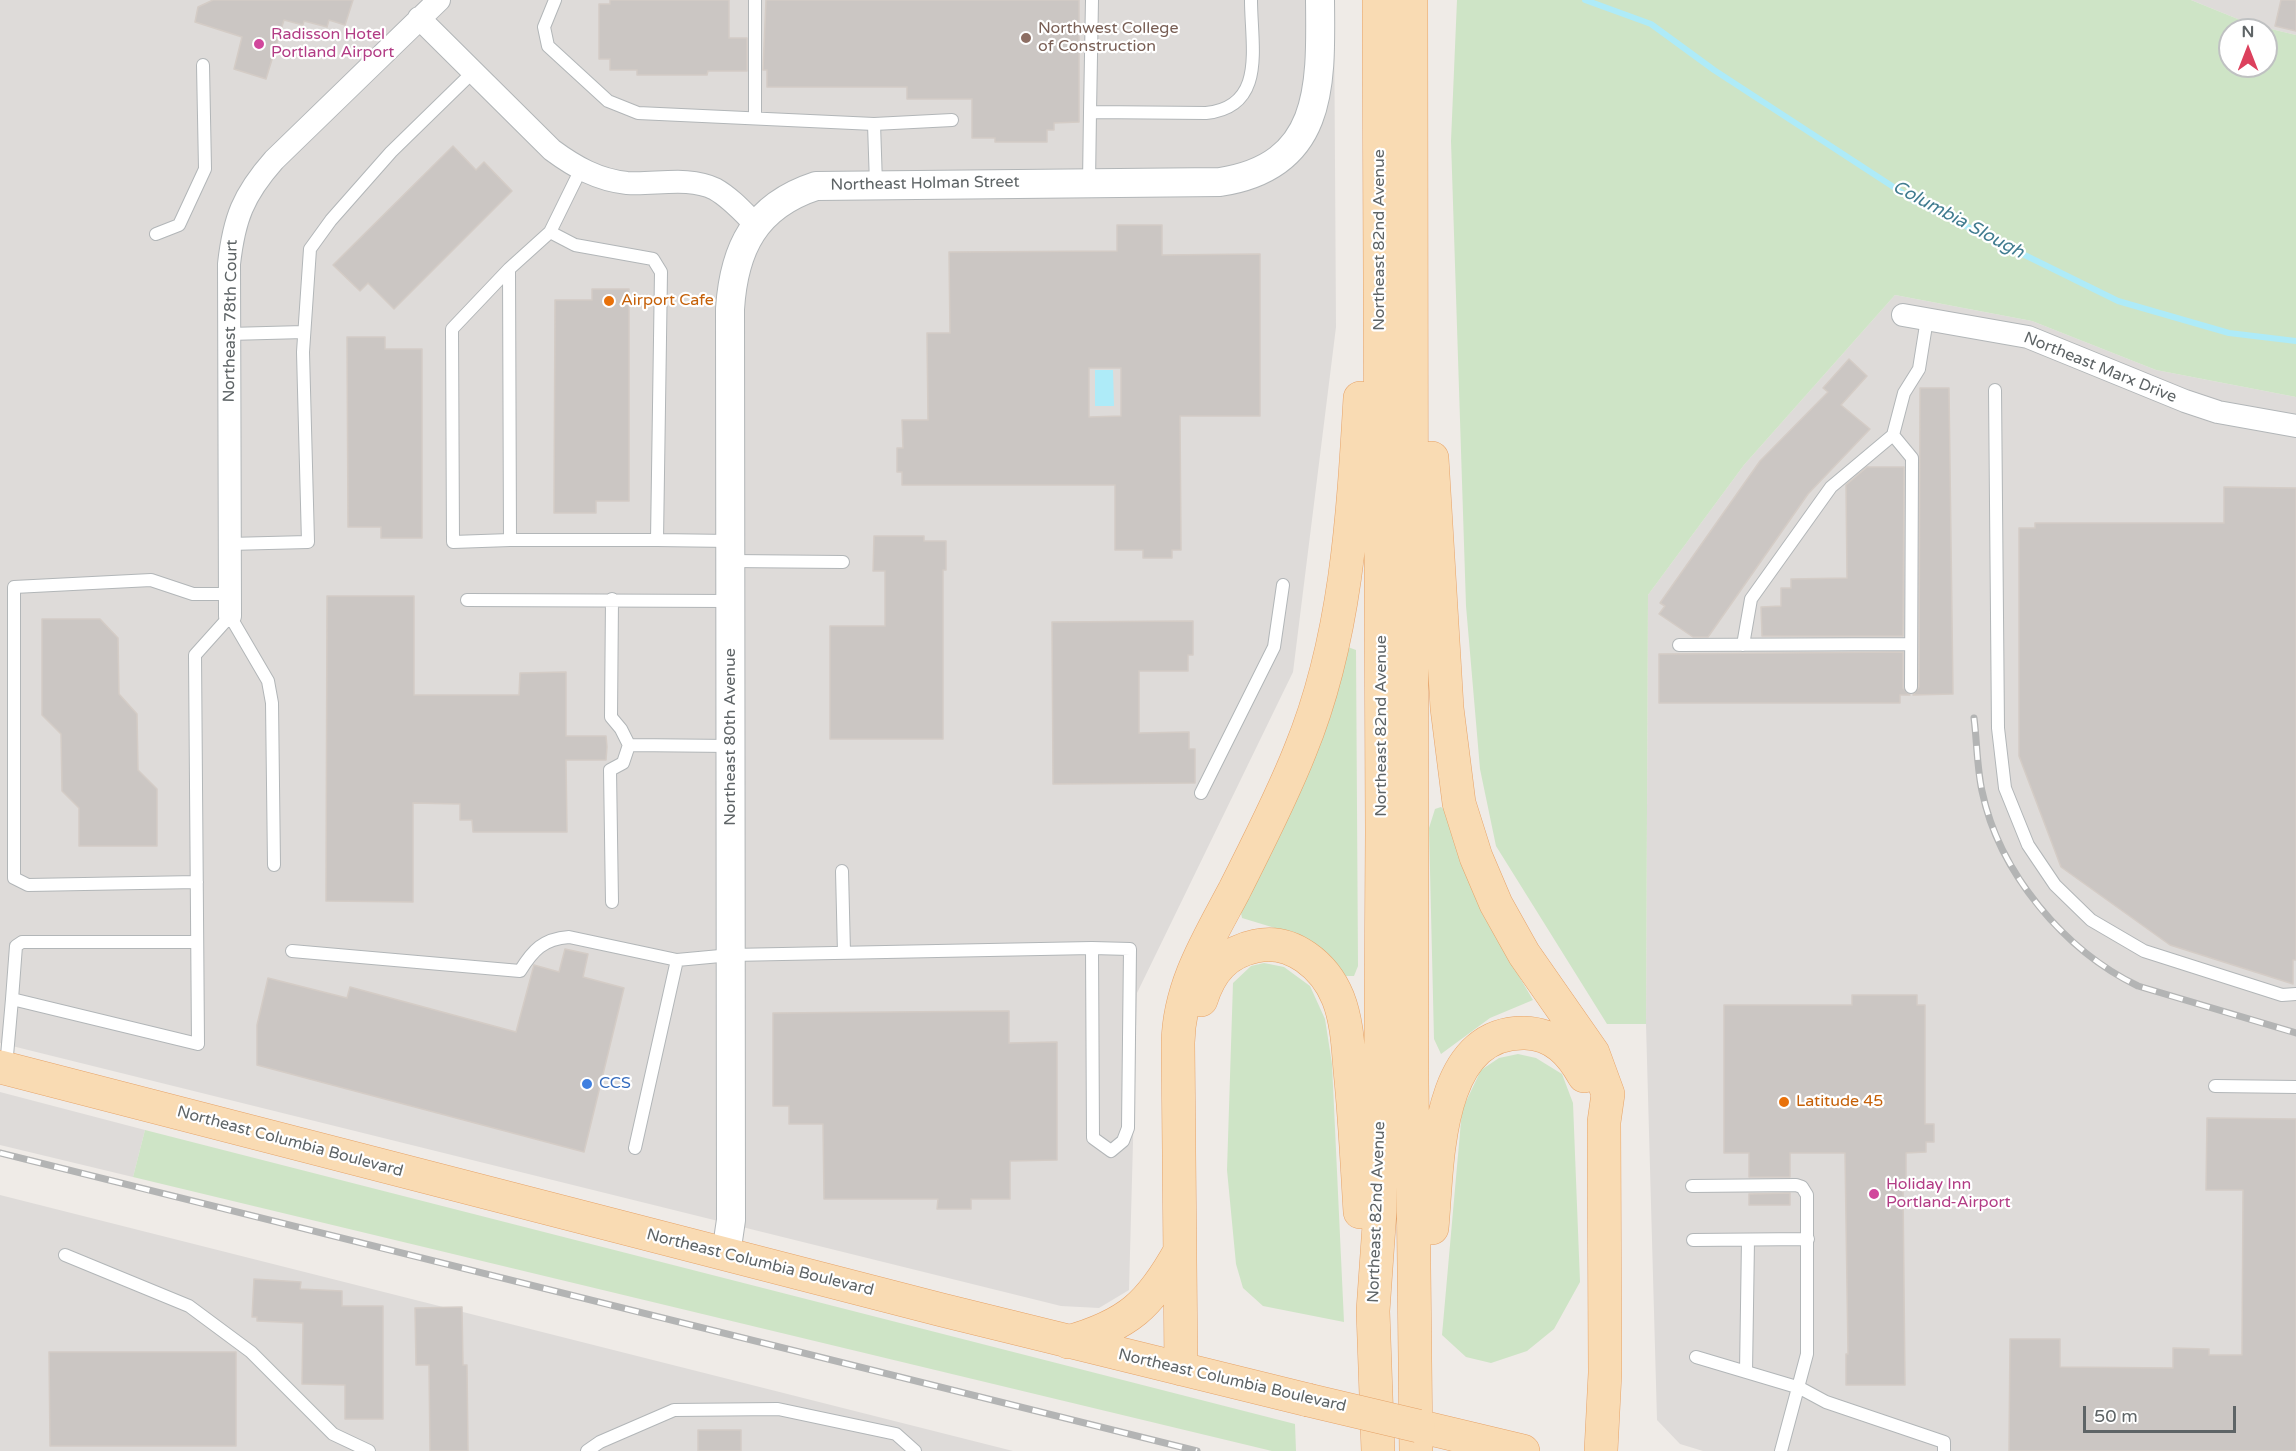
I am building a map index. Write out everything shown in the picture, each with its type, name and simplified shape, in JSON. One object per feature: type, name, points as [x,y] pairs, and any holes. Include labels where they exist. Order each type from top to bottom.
[{"type":"main road","name":"Northeast 82nd Avenue","points":[[1379,0],[1395,192],[1411,235],[1416,1451]]},
{"type":"main road","name":"Northeast 82nd Avenue","points":[[1378,1451],[1373,1311],[1380,1211],[1380,263],[1395,192],[1411,0]]},
{"type":"main road","points":[[1411,235],[1429,392],[1447,708],[1459,803],[1476,857],[1496,904],[1524,954],[1593,1053],[1608,1094],[1604,1122],[1605,1374],[1601,1451]]},
{"type":"main road","points":[[1190,1371],[1180,1251],[1178,1043],[1180,1012],[1197,961],[1272,816],[1301,749],[1320,692],[1338,623],[1347,564],[1360,392],[1380,263]]},
{"type":"main road","points":[[1190,1371],[1198,1015],[1205,987],[1215,970],[1241,949],[1280,944],[1296,950],[1318,968],[1332,986],[1338,1000],[1346,1027],[1360,1214],[1373,1311]]},
{"type":"main road","points":[[1415,1346],[1430,1253],[1442,1121],[1450,1093],[1472,1056],[1485,1044],[1508,1035],[1537,1034],[1563,1046],[1575,1059],[1604,1122]]},
{"type":"main road","name":"Northeast Columbia Boulevard","points":[[3,1068],[1068,1342],[1523,1451]]},
{"type":"main road","points":[[1068,1342],[1110,1327],[1142,1307],[1163,1282],[1180,1251]]},
{"type":"street","name":"Northeast 78th Court","points":[[230,605],[229,334],[231,243],[237,216],[244,199],[274,160],[439,0]]},
{"type":"street","name":"Northeast Holman Street","points":[[757,226],[783,199],[801,190],[836,184],[1233,180],[1267,168],[1296,143],[1313,112],[1318,88],[1320,0]]},
{"type":"street","points":[[419,18],[552,150],[581,169],[605,179],[628,183],[694,184],[714,189],[735,204],[757,226]]},
{"type":"street","name":"Northeast 80th Avenue","points":[[726,1254],[731,1220],[732,281],[742,248],[757,226]]},
{"type":"street","name":"Northeast Marx Drive","points":[[1903,315],[2028,337],[2185,401],[2218,412],[2296,426]]},
{"type":"lane","points":[[555,0],[544,27],[548,46],[608,101],[638,113],[874,124],[952,120]]},
{"type":"lane","points":[[755,0],[755,117]]},
{"type":"lane","points":[[1089,183],[1092,0]]},
{"type":"lane","points":[[1090,112],[1206,113],[1222,112],[1236,104],[1250,85],[1251,0]]},
{"type":"lane","points":[[156,234],[179,225],[205,169],[203,65]]},
{"type":"lane","points":[[230,544],[308,542],[304,332],[309,249],[331,220],[391,152],[473,72]]},
{"type":"lane","points":[[874,124],[876,184]]},
{"type":"lane","points":[[581,169],[550,232],[509,269],[452,329],[453,542],[657,540],[731,551],[843,562]]},
{"type":"lane","points":[[550,232],[575,245],[653,259],[661,272],[657,540]]},
{"type":"lane","points":[[509,269],[510,540]]},
{"type":"lane","points":[[1743,645],[1751,599],[1832,487],[1893,435],[1904,393],[1919,369],[1927,319]]},
{"type":"lane","points":[[229,334],[304,332]]},
{"type":"lane","points":[[1995,390],[1998,728],[2004,788],[2028,845],[2055,885],[2091,920],[2144,951],[2282,995],[2296,994]]},
{"type":"lane","points":[[1893,435],[1912,458],[1911,687]]},
{"type":"lane","points":[[197,882],[28,885],[14,878],[14,587],[151,580],[230,605],[268,681],[272,703],[274,865]]},
{"type":"lane","points":[[1201,793],[1274,647],[1283,585]]},
{"type":"lane","points":[[612,599],[611,717],[629,745]]},
{"type":"lane","points":[[466,600],[731,601]]},
{"type":"lane","points":[[12,999],[198,1044],[195,655],[230,605]]},
{"type":"lane","points":[[1678,645],[1911,644]]},
{"type":"lane","points":[[629,745],[731,746]]},
{"type":"lane","points":[[612,902],[610,770],[623,763],[629,745]]},
{"type":"lane","points":[[842,871],[844,953]]},
{"type":"lane","points":[[292,951],[520,971],[533,950],[556,938],[569,937],[677,960],[731,955],[1092,948],[1130,949],[1128,1128],[1123,1142],[1110,1151],[1093,1138],[1092,948]]},
{"type":"lane","points":[[3,1068],[16,946],[22,942],[197,942]]},
{"type":"lane","points":[[636,1148],[677,960]]},
{"type":"lane","points":[[2215,1086],[2296,1087]]},
{"type":"lane","points":[[1692,1186],[1802,1187],[1808,1195],[1807,1354],[1782,1451]]},
{"type":"lane","points":[[1693,1240],[1808,1239]]},
{"type":"lane","points":[[1746,1372],[1748,1240]]},
{"type":"lane","points":[[64,1255],[189,1306],[250,1352],[333,1434],[369,1451]]},
{"type":"lane","points":[[1696,1357],[1800,1388],[1826,1402],[1944,1442],[1944,1451]]},
{"type":"lane","points":[[587,1451],[600,1442],[674,1410],[778,1409],[896,1434],[915,1451]]},
{"type":"shaded area","points":[[0,0],[1334,0],[1336,327],[1293,672],[1137,993],[1129,1290],[1099,1308],[1061,1306],[0,1043]]},
{"type":"shaded area","points":[[2191,0],[2296,0],[2296,35],[2278,31],[2278,18],[2235,18]]},
{"type":"shaded area","points":[[1895,295],[2032,321],[2156,370],[2296,397],[2296,1451],[1703,1451],[1680,1444],[1657,1420],[1646,1024],[1648,595],[1744,465]]},
{"type":"shaded area","points":[[0,1092],[145,1130],[133,1177],[0,1145]]},
{"type":"shaded area","points":[[0,1195],[1013,1451],[0,1451]]},
{"type":"green space","points":[[1457,0],[2191,0],[2235,18],[2218,18],[2218,78],[2278,78],[2278,31],[2296,35],[2296,397],[2156,370],[2032,321],[1895,295],[1744,465],[1648,595],[1646,1024],[1607,1024],[1496,846],[1480,769],[1466,606],[1451,141]]},
{"type":"green space","points":[[1345,646],[1356,650],[1358,966],[1354,976],[1346,976],[1328,954],[1298,935],[1242,918],[1240,908]]},
{"type":"green space","points":[[1441,807],[1448,813],[1483,915],[1533,1000],[1490,1018],[1441,1054],[1434,1039],[1429,828],[1435,809]]},
{"type":"green space","points":[[1264,963],[1284,967],[1310,986],[1325,1019],[1332,1064],[1344,1322],[1263,1306],[1243,1288],[1236,1264],[1227,1170],[1233,983],[1251,966]]},
{"type":"green space","points":[[1518,1054],[1536,1058],[1562,1074],[1573,1103],[1580,1282],[1554,1329],[1527,1351],[1491,1363],[1466,1357],[1442,1335],[1462,1110],[1481,1070],[1499,1058]]},
{"type":"green space","points":[[145,1130],[1295,1424],[1296,1451],[1272,1451],[133,1177]]},
{"type":"water","points":[[1095,370],[1113,370],[1114,406],[1095,406]]},
{"type":"building","name":"Radisson Hotel Portland Airport","points":[[213,0],[353,0],[345,25],[329,20],[327,27],[304,21],[303,25],[284,20],[266,79],[234,69],[242,37],[195,22],[198,7]]},
{"type":"building","points":[[610,0],[729,0],[729,38],[747,38],[747,71],[708,71],[707,75],[637,75],[637,70],[610,70],[610,59],[599,59],[599,4],[610,4]]},
{"type":"building","points":[[766,0],[1079,0],[1079,122],[1054,123],[1054,130],[1047,130],[1047,142],[995,142],[995,138],[972,138],[972,99],[907,99],[907,87],[767,87],[767,70],[763,70]]},
{"type":"building","points":[[2281,0],[2296,0],[2296,31],[2278,27],[2277,18]]},
{"type":"building","points":[[453,146],[476,170],[484,162],[512,191],[394,309],[368,283],[360,291],[333,265]]},
{"type":"building","points":[[1117,225],[1162,225],[1162,255],[1260,254],[1260,416],[1180,416],[1181,550],[1172,550],[1172,558],[1143,558],[1143,550],[1115,550],[1115,485],[902,485],[902,472],[897,472],[897,448],[903,448],[902,420],[928,420],[927,333],[950,333],[949,252],[1117,251]],"holes":[[[1089,368],[1121,368],[1121,416],[1089,417]]]},
{"type":"building","points":[[592,289],[629,289],[629,501],[596,501],[596,513],[554,513],[555,300],[592,300]]},
{"type":"building","points":[[347,337],[385,337],[385,349],[422,349],[422,538],[381,538],[381,527],[348,527]]},
{"type":"building","points":[[1849,359],[1867,376],[1841,405],[1870,429],[1808,494],[1708,637],[1693,637],[1659,614],[1665,606],[1660,603],[1760,461],[1828,392],[1823,388]]},
{"type":"building","points":[[1920,388],[1949,388],[1953,694],[1913,695],[1919,687]]},
{"type":"building","points":[[1867,467],[1904,467],[1903,636],[1762,636],[1761,607],[1781,606],[1781,588],[1791,588],[1791,579],[1847,578],[1846,485]]},
{"type":"building","points":[[2224,487],[2296,488],[2296,960],[2293,960],[2293,984],[2170,945],[2061,867],[2019,756],[2019,528],[2035,528],[2035,523],[2224,523]]},
{"type":"building","points":[[874,536],[924,536],[924,541],[946,541],[946,570],[943,570],[943,739],[830,739],[830,626],[885,626],[885,571],[873,571]]},
{"type":"building","points":[[327,596],[414,596],[414,695],[519,695],[520,673],[566,672],[566,736],[606,736],[607,747],[606,760],[566,760],[567,832],[473,832],[472,820],[460,820],[460,804],[413,803],[413,902],[326,901]]},
{"type":"building","points":[[42,619],[100,619],[118,638],[119,694],[137,714],[138,770],[157,789],[157,846],[79,846],[79,808],[62,791],[61,734],[42,715]]},
{"type":"building","points":[[1193,621],[1193,655],[1188,655],[1188,671],[1139,671],[1139,733],[1189,732],[1189,749],[1195,749],[1195,783],[1053,784],[1052,622]]},
{"type":"building","points":[[1903,652],[1903,688],[1910,695],[1900,695],[1900,703],[1659,703],[1659,654]]},
{"type":"building","points":[[565,949],[588,954],[583,977],[624,988],[584,1152],[257,1065],[257,1025],[268,978],[347,998],[350,987],[516,1032],[534,965],[559,972]]},
{"type":"building","name":"Holiday Inn Portland-Airport","points":[[1852,995],[1917,995],[1917,1005],[1925,1005],[1925,1124],[1934,1124],[1934,1142],[1926,1142],[1926,1152],[1906,1153],[1906,1188],[1903,1188],[1905,1385],[1846,1385],[1846,1354],[1848,1354],[1845,1153],[1790,1153],[1790,1177],[1749,1177],[1749,1153],[1724,1153],[1724,1005],[1852,1005]]},
{"type":"building","points":[[1009,1011],[1009,1043],[1057,1042],[1057,1160],[1010,1161],[1010,1199],[971,1199],[971,1209],[937,1209],[938,1199],[824,1199],[823,1124],[789,1124],[789,1106],[773,1106],[773,1013]]},
{"type":"building","points":[[2207,1118],[2296,1119],[2296,1451],[2009,1451],[2010,1339],[2060,1339],[2060,1367],[2173,1368],[2173,1348],[2209,1349],[2209,1355],[2242,1355],[2243,1190],[2206,1190]]},
{"type":"building","points":[[1790,1193],[1790,1205],[1749,1205],[1749,1194]]},
{"type":"building","points":[[254,1279],[301,1282],[300,1289],[342,1291],[342,1306],[383,1306],[383,1419],[345,1419],[345,1385],[302,1384],[303,1323],[257,1321],[257,1317],[252,1317]]},
{"type":"building","points":[[462,1307],[463,1365],[467,1365],[468,1451],[430,1451],[429,1365],[416,1365],[415,1308]]},
{"type":"building","points":[[49,1352],[236,1352],[236,1446],[50,1446]]},
{"type":"building","points":[[698,1430],[741,1430],[741,1451],[698,1451]]},
{"type":"waterway","name":"Columbia Slough","points":[[1585,0],[1651,24],[1714,70],[1915,201],[2118,301],[2229,333],[2296,341]]},
{"type":"railway","points":[[1974,718],[1980,782],[1991,821],[2003,851],[2020,880],[2061,931],[2111,971],[2138,986],[2296,1033]]},
{"type":"railway","points":[[0,1153],[1197,1451]]},
{"type":"place","name":"Northwest College of Construction","points":[[1026,38]]},
{"type":"place","name":"Radisson Hotel Portland Airport","points":[[259,44]]},
{"type":"place","name":"Airport Cafe","points":[[609,301]]},
{"type":"place","name":"CCS","points":[[587,1084]]},
{"type":"place","name":"Latitude 45","points":[[1784,1102]]},
{"type":"place","name":"Holiday Inn Portland-Airport","points":[[1874,1194]]}]
